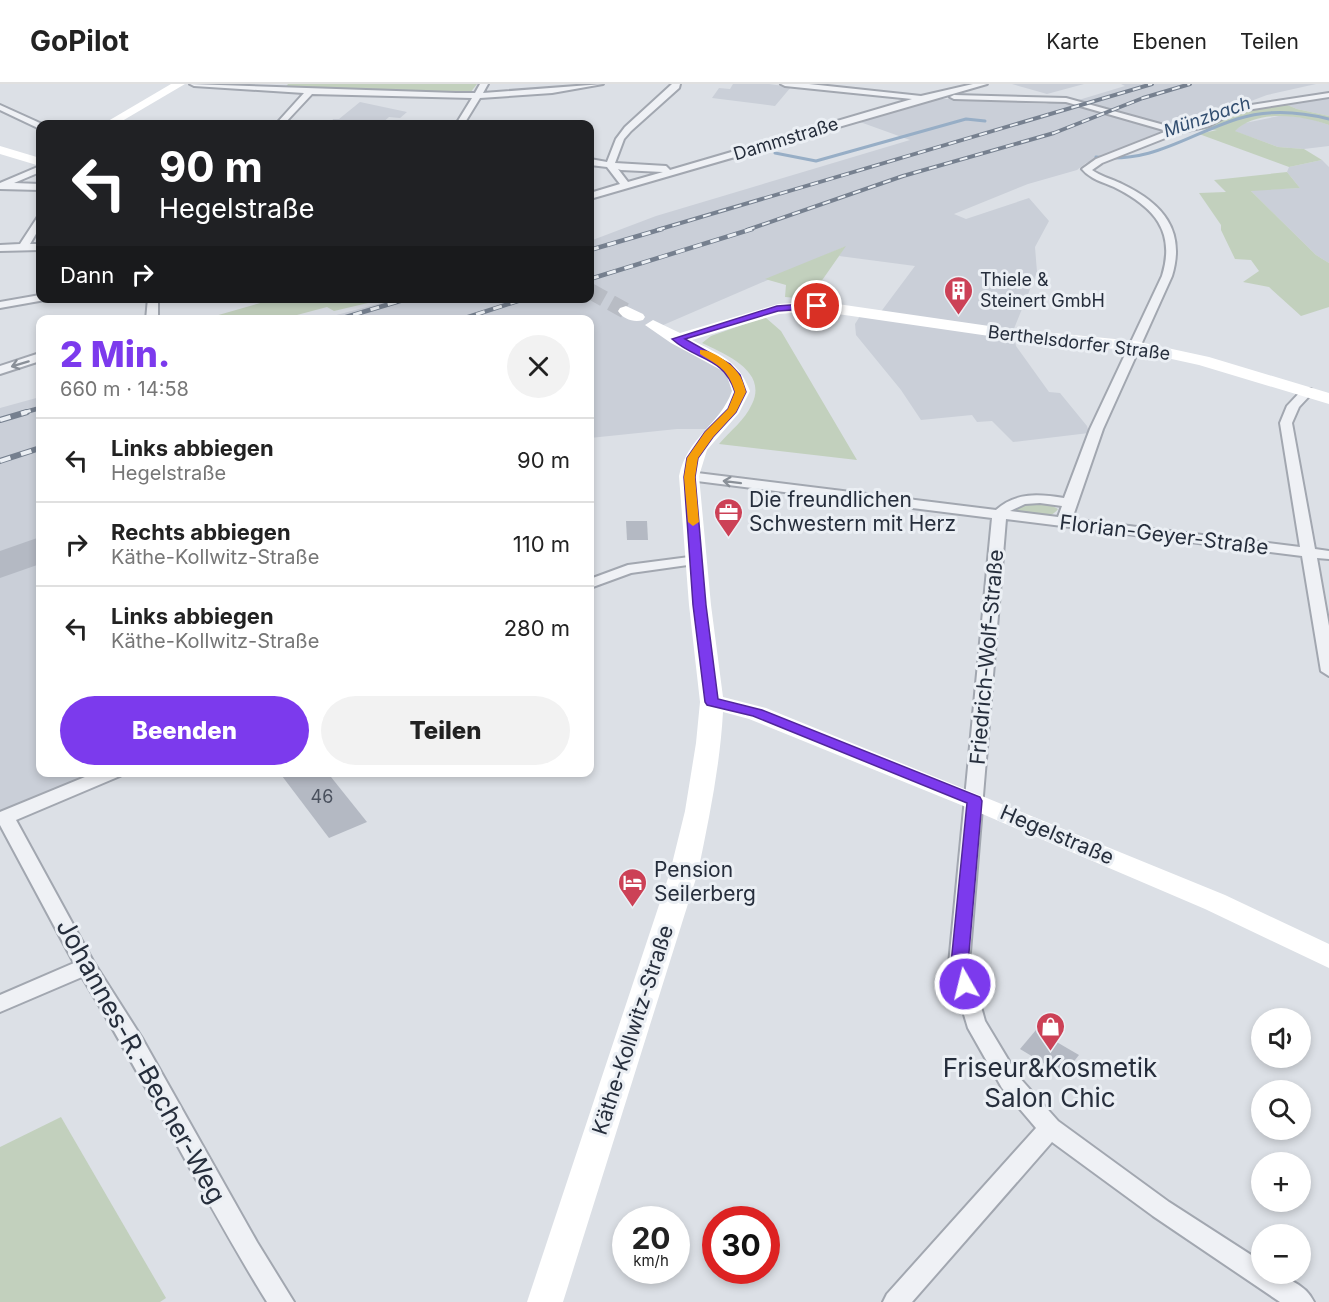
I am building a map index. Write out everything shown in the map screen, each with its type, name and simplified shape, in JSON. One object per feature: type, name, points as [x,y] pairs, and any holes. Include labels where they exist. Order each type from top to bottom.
[{"type":"street","points":[[116,120],[178,84]]},
{"type":"street","points":[[194,84],[308,93],[478,96],[528,94],[599,84]]},
{"type":"street","points":[[273,90],[282,84]]},
{"type":"street","points":[[463,120],[484,84]]},
{"type":"street","points":[[610,165],[620,139],[628,129],[675,88],[676,84]]},
{"type":"street","points":[[785,84],[924,98]]},
{"type":"street","points":[[864,92],[869,84]]},
{"type":"street","name":"Dammstraße","points":[[594,195],[938,94],[983,84]]},
{"type":"street","points":[[284,120],[308,93]]},
{"type":"street","points":[[938,94],[962,98],[1066,100],[1175,131]]},
{"type":"street","points":[[1064,522],[1069,502],[1167,276],[1172,253],[1171,237],[1163,221],[1149,206],[1133,193],[1091,174],[1087,169],[1175,131],[1206,124],[1243,107],[1329,95]]},
{"type":"street","points":[[0,107],[36,125]]},
{"type":"street","points":[[0,150],[36,161]]},
{"type":"street","points":[[25,157],[36,156]]},
{"type":"street","points":[[594,163],[679,170]]},
{"type":"street","points":[[610,165],[626,185]]},
{"type":"street","points":[[0,186],[36,171]]},
{"type":"street","points":[[0,186],[36,188]]},
{"type":"street","points":[[23,246],[36,226]]},
{"type":"street","points":[[0,248],[36,247]]},
{"type":"street","points":[[0,305],[36,299]]},
{"type":"street","name":"Berthelsdorfer Straße","points":[[677,339],[777,309],[817,306],[1010,334],[1135,346],[1203,361],[1329,399]]},
{"type":"street","points":[[652,325],[677,339]]},
{"type":"street","name":"Käthe-Kollwitz-Straße","points":[[545,1302],[684,873],[698,811],[709,743],[712,702],[700,614],[689,477],[693,458],[709,435],[733,410],[741,392],[735,375],[727,366],[677,339]]},
{"type":"street","points":[[0,370],[36,358]]},
{"type":"street","points":[[1307,392],[1293,406],[1286,423],[1329,671]]},
{"type":"street","name":"Florian-Geyer-Straße","points":[[689,477],[1329,555]]},
{"type":"street","name":"Florian-Geyer-Straße","points":[[999,514],[1007,506],[1024,498],[1069,502]]},
{"type":"street","name":"Friedrich-Wolf-Straße","points":[[999,514],[959,964],[975,1022],[1010,1083],[1050,1128],[1161,1209],[1301,1302]]},
{"type":"street","points":[[594,582],[628,569],[697,560]]},
{"type":"street","name":"Hegelstraße","points":[[712,702],[757,713],[975,801],[1215,902],[1329,957]]},
{"type":"street","points":[[2,818],[102,777]]},
{"type":"street","name":"Johannes-R.-Becher-Weg","points":[[2,818],[86,966],[134,1044],[248,1250],[281,1302]]},
{"type":"street","points":[[0,1004],[86,966]]},
{"type":"street","points":[[896,1302],[1050,1128]]},
{"type":"shaded area","points":[[733,84],[769,84],[791,87],[775,106],[712,98],[719,88],[730,89]]},
{"type":"shaded area","points":[[1012,84],[1084,84],[1047,94]]},
{"type":"shaded area","points":[[1121,84],[1316,84],[1267,95],[1086,163],[1077,170],[1028,184],[954,214],[966,219],[1029,198],[1049,221],[1035,247],[1037,272],[1013,331],[1016,346],[1049,392],[1060,393],[1087,426],[1089,433],[1013,442],[992,421],[977,422],[972,415],[921,420],[901,390],[856,335],[855,324],[860,316],[877,317],[915,266],[839,256],[844,247],[654,329],[716,363],[735,383],[732,398],[708,429],[677,429],[594,438],[594,315],[337,315],[381,303],[594,303],[594,239],[656,216],[910,140],[860,122],[936,99],[1021,99],[1023,103],[1046,104],[1059,100],[1072,102],[1125,86]]},
{"type":"shaded area","points":[[1329,95],[1329,116],[1297,109],[1280,102]]},
{"type":"shaded area","points":[[360,102],[407,112],[400,118],[389,117],[386,120],[332,120],[339,119]]},
{"type":"shaded area","points":[[1284,115],[1312,119],[1329,125],[1329,146],[1304,149],[1278,147],[1234,131],[1245,123]]},
{"type":"shaded area","points":[[1322,160],[1329,167],[1329,263],[1316,255],[1250,190],[1300,188],[1287,172],[1289,167]]},
{"type":"shaded area","points":[[36,398],[36,777],[89,777],[0,811],[0,408]]},
{"type":"green space","points":[[288,84],[477,84],[470,93],[284,89]]},
{"type":"green space","points":[[1280,102],[1297,109],[1329,116],[1329,125],[1318,121],[1280,116],[1255,119],[1235,131],[1278,147],[1304,149],[1322,160],[1289,167],[1199,134],[1217,130],[1190,129],[1232,110]]},
{"type":"green space","points":[[1287,172],[1300,188],[1251,191],[1316,255],[1329,263],[1329,307],[1301,316],[1269,287],[1243,282],[1259,271],[1251,260],[1235,259],[1221,230],[1221,225],[1199,193],[1226,192],[1214,180]]},
{"type":"green space","points":[[846,246],[809,299],[785,297],[786,285],[765,279]]},
{"type":"green space","points":[[260,303],[368,303],[334,311],[327,307],[297,315],[218,315]]},
{"type":"green space","points":[[765,317],[781,331],[857,460],[719,444],[749,410],[755,392],[754,382],[742,365],[702,343],[711,336]]},
{"type":"green space","points":[[1017,503],[1047,503],[1058,509],[1049,515],[1032,516],[1012,510]]},
{"type":"green space","points":[[61,1117],[166,1298],[160,1302],[0,1302],[0,1147]]},
{"type":"building","points":[[626,521],[647,521],[648,540],[627,540]]},
{"type":"building","points":[[36,538],[36,565],[0,578],[0,551]]},
{"type":"building","points":[[283,777],[331,777],[367,822],[329,838]]},
{"type":"building","name":"Friseur&Kosmetik Salon Chic","points":[[1036,1030],[1079,1055],[1063,1075],[1020,1049]]},
{"type":"waterway","name":"Münzbach","points":[[1096,157],[1116,158],[1152,152],[1237,119],[1272,112],[1306,114],[1329,119]]},
{"type":"waterway","name":"Münzbach","points":[[775,153],[816,161],[966,119],[985,121]]},
{"type":"tunnel","points":[[594,293],[626,311]]},
{"type":"railway","points":[[657,230],[1152,84]]},
{"type":"railway","points":[[747,230],[903,176],[1054,133],[1143,98],[1190,84]]},
{"type":"railway","points":[[594,249],[662,229]]},
{"type":"railway","points":[[594,278],[752,229]]},
{"type":"railway","points":[[353,315],[393,303]]},
{"type":"railway","points":[[474,315],[512,303]]},
{"type":"railway","points":[[22,413],[36,409]]},
{"type":"railway","points":[[0,420],[27,412]]},
{"type":"railway","points":[[0,461],[36,449]]},
{"type":"slow traffic","points":[[693,522],[689,477],[693,458],[709,435],[733,410],[741,392],[735,375],[727,366],[703,352]]},
{"type":"place","name":"Thiele & Steinert GmbH","points":[[959,316]]},
{"type":"place","name":"Die freundlichen Schwestern mit Herz","points":[[728,538]]},
{"type":"place","name":"Pension Seilerberg","points":[[633,908]]},
{"type":"place","name":"Friseur&Kosmetik Salon Chic","points":[[1050,1052]]},
{"type":"route","points":[[817,306],[796,306],[764,312],[677,339],[727,366],[735,375],[741,392],[733,410],[709,435],[693,458],[689,477],[700,605],[712,702],[757,713],[975,801],[959,964],[965,984]]}]
